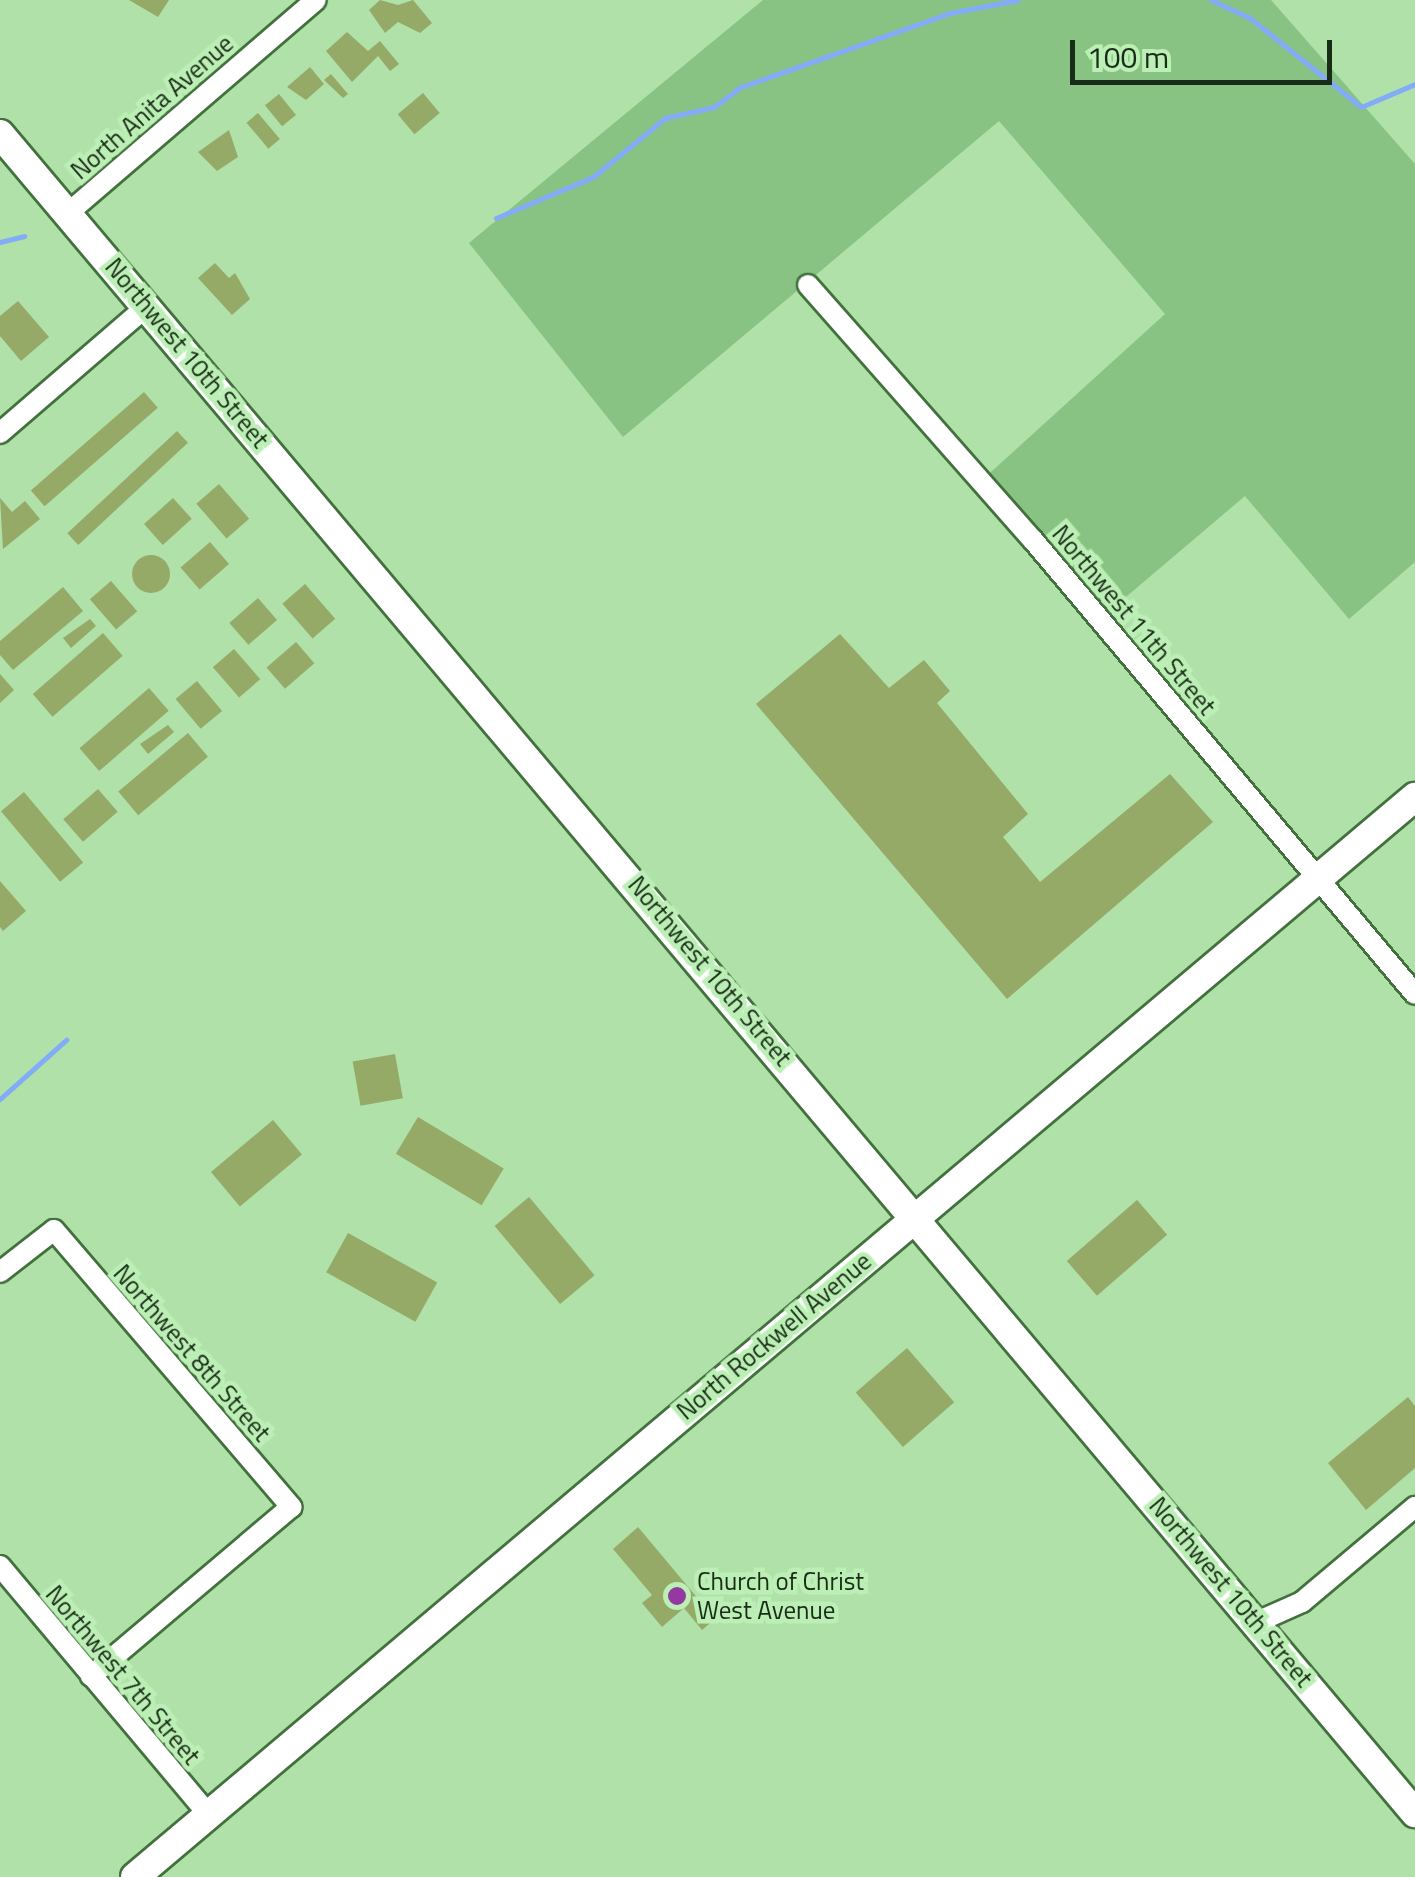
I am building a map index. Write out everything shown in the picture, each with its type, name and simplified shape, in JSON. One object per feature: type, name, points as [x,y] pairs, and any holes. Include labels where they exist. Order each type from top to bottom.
[{"type":"main road","name":"Northwest 10th Street","points":[[4,147],[147,306],[918,1216],[1415,1813]]},
{"type":"main road","name":"North Rockwell Avenue","points":[[134,1877],[1415,797]]},
{"type":"street","name":"North Anita Avenue","points":[[67,214],[316,0]]},
{"type":"street","name":"Northwest 11th Street","points":[[808,284],[1415,994]]},
{"type":"street","points":[[0,433],[147,306]]},
{"type":"street","name":"Northwest 8th Street","points":[[0,1272],[54,1230],[291,1508],[91,1676]]},
{"type":"street","points":[[1257,1622],[1302,1602],[1415,1507]]},
{"type":"street","name":"Northwest 7th Street","points":[[0,1566],[208,1815]]},
{"type":"green space","points":[[763,0],[1271,0],[1415,164],[1415,562],[1349,619],[1245,496],[1100,619],[981,481],[1165,314],[999,121],[623,437],[469,243]]},
{"type":"building","points":[[129,0],[169,0],[158,17]]},
{"type":"building","points":[[380,0],[398,5],[413,0],[432,23],[420,33],[398,22],[385,33],[369,10]]},
{"type":"building","points":[[347,32],[368,51],[380,41],[399,64],[390,71],[378,56],[352,82],[326,51]]},
{"type":"building","points":[[310,67],[324,84],[306,100],[287,87]]},
{"type":"building","points":[[331,74],[348,94],[343,98],[324,80]]},
{"type":"building","points":[[423,93],[440,113],[414,134],[398,114]]},
{"type":"building","points":[[279,94],[296,115],[282,126],[265,105]]},
{"type":"building","points":[[258,113],[280,139],[268,149],[247,123]]},
{"type":"building","points":[[229,130],[238,157],[217,171],[198,152]]},
{"type":"building","points":[[215,263],[229,278],[235,273],[250,299],[232,315],[198,278]]},
{"type":"building","points":[[18,301],[49,337],[21,361],[0,336],[0,316]]},
{"type":"building","points":[[144,392],[158,408],[45,506],[31,490]]},
{"type":"building","points":[[177,431],[188,443],[78,545],[67,533]]},
{"type":"building","points":[[219,484],[249,519],[227,538],[196,504]]},
{"type":"building","points":[[0,498],[12,512],[25,501],[40,519],[3,549]]},
{"type":"building","points":[[173,498],[192,519],[163,545],[144,524]]},
{"type":"building","points":[[210,542],[229,564],[200,589],[181,568]]},
{"type":"building","points":[[151,555],[165,560],[170,574],[165,588],[151,593],[137,588],[132,574],[137,560]]},
{"type":"building","points":[[111,581],[137,611],[116,630],[90,599]]},
{"type":"building","points":[[305,584],[335,619],[313,638],[282,604]]},
{"type":"building","points":[[63,587],[83,611],[13,670],[0,655],[0,641]]},
{"type":"building","points":[[258,598],[277,620],[248,645],[229,623]]},
{"type":"building","points":[[90,619],[96,626],[71,648],[63,638]]},
{"type":"building","points":[[103,633],[123,656],[52,717],[33,694]]},
{"type":"building","points":[[840,634],[889,688],[924,660],[950,691],[937,703],[1028,814],[1003,837],[1040,882],[1170,774],[1213,822],[1007,999],[756,704]]},
{"type":"building","points":[[296,642],[314,663],[285,689],[267,668]]},
{"type":"building","points":[[234,649],[260,679],[239,698],[213,667]]},
{"type":"building","points":[[0,674],[14,690],[0,703]]},
{"type":"building","points":[[197,681],[222,711],[201,729],[176,699]]},
{"type":"building","points":[[149,688],[169,711],[99,771],[80,748]]},
{"type":"building","points":[[168,725],[174,732],[148,754],[140,744]]},
{"type":"building","points":[[188,733],[208,757],[138,815],[118,791]]},
{"type":"building","points":[[98,789],[118,812],[83,842],[63,819]]},
{"type":"building","points":[[24,792],[83,862],[60,882],[1,811]]},
{"type":"building","points":[[0,881],[26,911],[3,931],[0,927]]},
{"type":"building","points":[[395,1054],[403,1098],[360,1106],[353,1061]]},
{"type":"building","points":[[418,1117],[504,1169],[482,1205],[396,1154]]},
{"type":"building","points":[[273,1120],[302,1154],[240,1207],[211,1172]]},
{"type":"building","points":[[529,1197],[595,1275],[560,1304],[495,1226]]},
{"type":"building","points":[[1137,1200],[1167,1235],[1097,1296],[1067,1261]]},
{"type":"building","points":[[348,1233],[437,1282],[415,1322],[326,1272]]},
{"type":"building","points":[[907,1348],[954,1402],[903,1447],[856,1393]]},
{"type":"building","points":[[1408,1397],[1415,1406],[1415,1468],[1366,1510],[1328,1463]]},
{"type":"building","points":[[638,1527],[715,1619],[702,1630],[684,1608],[662,1627],[642,1603],[652,1595],[613,1549]]},
{"type":"waterway","points":[[496,218],[593,177],[665,118],[714,107],[741,87],[950,13],[1018,0]]},
{"type":"waterway","points":[[1211,0],[1250,18],[1361,107],[1415,84]]},
{"type":"waterway","points":[[0,242],[24,236]]},
{"type":"waterway","points":[[0,1099],[66,1040]]},
{"type":"place","name":"Church of Christ West Avenue","points":[[677,1596]]}]
